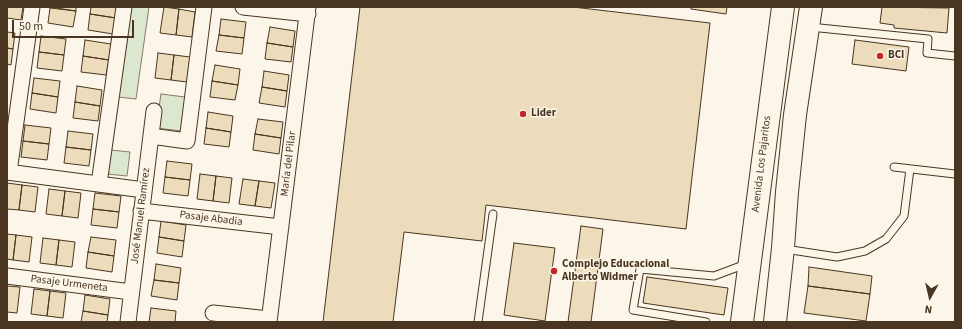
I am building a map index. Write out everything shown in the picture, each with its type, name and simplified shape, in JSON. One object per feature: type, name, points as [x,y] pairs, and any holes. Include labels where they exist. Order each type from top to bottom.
[{"type":"main road","name":"Avenida Los Pajaritos","points":[[742,322],[783,7]]},
{"type":"main road","points":[[775,322],[792,144],[810,17]]},
{"type":"street","points":[[32,7],[8,172],[144,190]]},
{"type":"street","points":[[99,184],[124,7]]},
{"type":"street","points":[[151,136],[187,141],[204,7]]},
{"type":"street","points":[[243,7],[308,10]]},
{"type":"street","name":"María del Pilar","points":[[269,321],[308,10]]},
{"type":"street","name":"José Manuel Ramírez","points":[[128,322],[154,111]]},
{"type":"street","name":"Pasaje Abadia","points":[[141,211],[281,227]]},
{"type":"street","name":"Pasaje Urmeneta","points":[[7,276],[132,292]]},
{"type":"street","points":[[213,313],[269,321]]},
{"type":"lane","points":[[810,17],[928,39],[927,53],[955,56]]},
{"type":"lane","points":[[894,167],[955,174]]},
{"type":"lane","points":[[783,248],[837,257],[865,251],[886,239],[904,216],[910,169]]},
{"type":"lane","points":[[478,322],[493,214]]},
{"type":"lane","points":[[706,322],[633,310],[640,269],[714,276],[750,263]]},
{"type":"green space","points":[[131,7],[149,7],[136,99],[118,97]]},
{"type":"green space","points":[[161,94],[185,97],[181,131],[156,128]]},
{"type":"green space","points":[[111,150],[130,152],[127,176],[107,174]]},
{"type":"building","points":[[7,7],[23,7],[21,20],[7,18]]},
{"type":"building","points":[[50,7],[76,7],[76,11]]},
{"type":"building","points":[[91,7],[117,7],[116,18],[90,14]]},
{"type":"building","points":[[164,7],[179,9],[176,35],[160,33]]},
{"type":"building","name":"Lider","points":[[360,7],[573,7],[710,23],[686,229],[486,205],[482,241],[404,232],[393,322],[323,322]]},
{"type":"building","points":[[691,7],[727,7],[726,14],[691,9]]},
{"type":"building","points":[[882,7],[949,8],[947,33],[894,28],[894,25],[880,23]]},
{"type":"building","points":[[50,8],[76,11],[73,27],[48,23]]},
{"type":"building","points":[[179,9],[195,12],[192,37],[176,35]]},
{"type":"building","points":[[90,14],[116,18],[113,34],[88,30]]},
{"type":"building","points":[[221,19],[246,22],[244,38],[219,35]]},
{"type":"building","points":[[270,27],[295,31],[293,47],[267,43]]},
{"type":"building","points":[[7,32],[15,33],[13,49],[7,48]]},
{"type":"building","points":[[219,35],[244,38],[242,54],[216,51]]},
{"type":"building","points":[[41,36],[66,39],[64,55],[39,52]]},
{"type":"building","points":[[85,40],[111,44],[109,60],[83,56]]},
{"type":"building","name":"BCI","points":[[855,40],[909,47],[906,71],[852,64]]},
{"type":"building","points":[[267,43],[293,47],[291,62],[265,59]]},
{"type":"building","points":[[7,48],[13,49],[11,65],[7,64]]},
{"type":"building","points":[[39,52],[64,55],[62,71],[37,68]]},
{"type":"building","points":[[158,53],[174,55],[171,80],[155,78]]},
{"type":"building","points":[[174,55],[190,57],[187,82],[171,80]]},
{"type":"building","points":[[83,56],[109,60],[106,75],[81,72]]},
{"type":"building","points":[[215,65],[240,69],[238,85],[212,81]]},
{"type":"building","points":[[264,71],[289,75],[287,91],[262,87]]},
{"type":"building","points":[[34,78],[60,81],[58,97],[32,93]]},
{"type":"building","points":[[212,81],[238,85],[235,100],[210,97]]},
{"type":"building","points":[[77,86],[102,90],[100,106],[75,102]]},
{"type":"building","points":[[262,87],[287,91],[285,107],[259,103]]},
{"type":"building","points":[[32,93],[58,97],[56,113],[30,109]]},
{"type":"building","points":[[75,102],[100,106],[98,121],[73,118]]},
{"type":"building","points":[[208,112],[233,116],[231,132],[206,128]]},
{"type":"building","points":[[258,119],[283,122],[281,138],[255,134]]},
{"type":"building","points":[[25,125],[51,128],[49,144],[23,141]]},
{"type":"building","points":[[206,128],[231,132],[229,147],[204,144]]},
{"type":"building","points":[[68,131],[93,134],[91,150],[66,147]]},
{"type":"building","points":[[255,134],[281,138],[279,154],[253,150]]},
{"type":"building","points":[[23,141],[49,144],[47,160],[21,157]]},
{"type":"building","points":[[66,147],[91,150],[89,166],[64,163]]},
{"type":"building","points":[[167,161],[192,164],[190,180],[165,177]]},
{"type":"building","points":[[200,174],[216,176],[213,201],[197,199]]},
{"type":"building","points":[[216,176],[232,178],[229,203],[213,201]]},
{"type":"building","points":[[165,177],[190,180],[188,196],[163,193]]},
{"type":"building","points":[[243,179],[259,181],[255,206],[239,204]]},
{"type":"building","points":[[259,181],[275,183],[271,208],[255,206]]},
{"type":"building","points":[[7,183],[22,185],[19,210],[7,209]]},
{"type":"building","points":[[22,185],[38,187],[35,212],[19,210]]},
{"type":"building","points":[[49,189],[65,191],[62,216],[46,214]]},
{"type":"building","points":[[65,191],[81,193],[78,218],[62,216]]},
{"type":"building","points":[[95,193],[121,196],[119,212],[93,209]]},
{"type":"building","points":[[93,209],[119,212],[117,228],[91,225]]},
{"type":"building","points":[[161,221],[186,225],[184,241],[159,237]]},
{"type":"building","points":[[581,226],[603,229],[591,322],[568,322]]},
{"type":"building","points":[[7,234],[16,235],[13,260],[7,259]]},
{"type":"building","points":[[16,235],[32,237],[29,262],[13,260]]},
{"type":"building","points":[[91,237],[116,240],[114,256],[88,252]]},
{"type":"building","points":[[159,237],[184,241],[182,257],[157,253]]},
{"type":"building","points":[[43,238],[59,240],[56,265],[40,263]]},
{"type":"building","points":[[59,240],[75,242],[72,267],[56,265]]},
{"type":"building","points":[[514,243],[555,248],[545,321],[504,315]]},
{"type":"building","points":[[88,252],[114,256],[112,272],[86,268]]},
{"type":"building","points":[[156,264],[181,268],[179,283],[154,280]]},
{"type":"building","points":[[809,267],[872,276],[870,294],[808,286]]},
{"type":"building","points":[[647,277],[728,288],[724,315],[643,303]]},
{"type":"building","points":[[154,280],[179,283],[177,300],[151,296]]},
{"type":"building","points":[[7,286],[20,287],[17,313],[7,312]]},
{"type":"building","points":[[808,286],[870,294],[866,321],[804,313]]},
{"type":"building","points":[[34,289],[50,291],[47,316],[31,314]]},
{"type":"building","points":[[50,291],[66,293],[63,318],[47,316]]},
{"type":"building","points":[[85,295],[110,299],[108,315],[83,311]]},
{"type":"building","points":[[151,308],[176,311],[175,322],[149,322]]},
{"type":"building","points":[[83,311],[108,315],[107,322],[81,322]]},
{"type":"place","name":"BCI","points":[[880,56]]},
{"type":"place","name":"Lider","points":[[523,114]]},
{"type":"place","name":"Complejo Educacional Alberto Widmer","points":[[554,271]]}]
